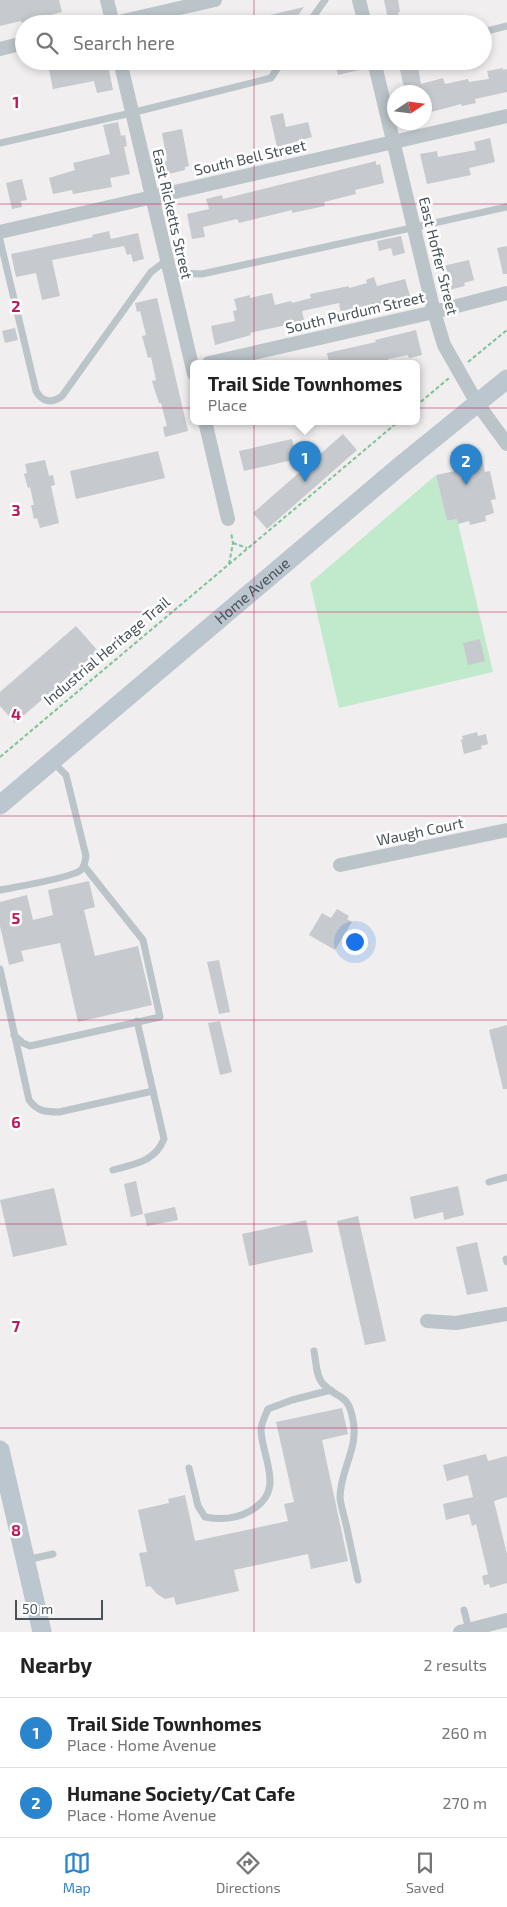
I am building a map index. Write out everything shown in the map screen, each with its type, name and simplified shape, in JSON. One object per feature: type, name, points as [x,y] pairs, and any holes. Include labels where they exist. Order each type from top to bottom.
[{"type":"main road","name":"Home Avenue","points":[[0,805],[400,466],[507,379]]},
{"type":"main road","points":[[1,1461],[42,1632]]},
{"type":"street","points":[[107,0],[110,15]]},
{"type":"street","points":[[151,15],[215,0]]},
{"type":"street","points":[[359,0],[363,15]]},
{"type":"street","points":[[0,49],[15,45]]},
{"type":"street","name":"East Ricketts Street","points":[[122,70],[191,360]]},
{"type":"street","name":"East Hoffer Street","points":[[376,70],[434,312],[444,345],[477,403],[507,444]]},
{"type":"street","name":"South Bell Street","points":[[0,232],[507,116]]},
{"type":"street","name":"South Purdum Street","points":[[222,360],[434,312],[507,293]]},
{"type":"street","points":[[206,425],[228,520]]},
{"type":"street","name":"Waugh Court","points":[[340,865],[507,830]]},
{"type":"street","points":[[427,1321],[456,1323],[507,1314]]},
{"type":"street","points":[[464,1631],[507,1620]]},
{"type":"lane","points":[[314,15],[325,0]]},
{"type":"lane","points":[[492,30],[507,26]]},
{"type":"lane","points":[[0,142],[131,113],[271,78],[276,70]]},
{"type":"lane","points":[[0,240],[36,391],[40,398],[47,401],[62,396],[152,272],[169,267],[202,274],[507,206]]},
{"type":"lane","points":[[0,890],[66,876],[79,872],[84,866],[86,856],[66,775],[52,761]]},
{"type":"lane","points":[[14,1035],[30,1046],[160,1017],[143,940],[84,866]]},
{"type":"lane","points":[[0,969],[28,1100],[35,1108],[45,1112],[59,1112],[153,1091]]},
{"type":"lane","points":[[113,1170],[140,1163],[154,1156],[161,1147],[164,1138],[137,1022]]},
{"type":"lane","points":[[488,1182],[507,1177]]},
{"type":"lane","points":[[314,1351],[319,1379],[349,1403],[354,1420],[355,1436],[353,1450],[342,1482],[340,1498],[358,1580]]},
{"type":"lane","points":[[189,1468],[198,1506],[205,1517],[215,1519],[245,1514],[260,1506],[271,1485],[271,1473],[261,1430],[268,1409],[292,1400],[331,1390]]},
{"type":"lane","points":[[25,1560],[53,1554]]},
{"type":"lane","points":[[464,1610],[464,1631]]},
{"type":"path","name":"Industrial Heritage Trail","points":[[0,757],[393,425]]},
{"type":"path","points":[[228,520],[233,544],[229,564]]},
{"type":"path","points":[[233,544],[248,548]]},
{"type":"green space","points":[[436,475],[447,521],[457,519],[493,672],[339,708],[310,583]]},
{"type":"building","points":[[0,0],[59,0],[62,12],[51,15],[15,15],[15,22],[0,26]]},
{"type":"building","points":[[384,0],[398,0],[399,15],[387,15]]},
{"type":"building","points":[[304,7],[298,15],[270,15]]},
{"type":"building","points":[[507,69],[507,92],[475,99],[476,103],[462,106],[461,104],[432,112],[432,85],[403,85],[400,70],[419,70],[421,84],[443,78],[445,84],[468,79],[469,82],[489,79],[487,71]]},
{"type":"building","points":[[49,70],[109,70],[113,90],[97,93],[94,81],[53,89]]},
{"type":"building","points":[[337,70],[359,70],[338,75]]},
{"type":"building","points":[[283,113],[286,127],[308,122],[312,137],[277,147],[270,116]]},
{"type":"building","points":[[118,122],[121,136],[125,135],[127,146],[124,147],[130,174],[110,178],[112,187],[73,194],[72,190],[53,194],[49,178],[75,170],[73,163],[110,154],[103,125]]},
{"type":"building","points":[[182,129],[189,166],[185,167],[185,170],[169,174],[168,171],[164,172],[162,162],[167,161],[162,133]]},
{"type":"building","points":[[490,138],[495,162],[469,168],[471,175],[427,184],[420,154],[437,151],[438,157],[476,150],[474,142]]},
{"type":"building","points":[[376,161],[376,165],[380,164],[384,183],[355,190],[356,194],[324,202],[325,206],[292,213],[292,210],[239,223],[237,219],[203,227],[205,237],[192,239],[187,214],[209,209],[206,199],[222,195],[223,199]]},
{"type":"building","points":[[22,179],[27,200],[21,201],[22,207],[12,209],[6,183]]},
{"type":"building","points":[[109,231],[111,239],[138,233],[144,259],[133,262],[131,254],[127,255],[124,246],[52,260],[60,296],[42,300],[36,273],[16,277],[11,254],[93,237],[92,235]]},
{"type":"building","points":[[401,236],[405,253],[393,256],[391,248],[379,251],[377,241]]},
{"type":"building","points":[[507,246],[507,274],[503,274],[497,248]]},
{"type":"building","points":[[469,260],[474,280],[464,283],[465,286],[449,290],[443,266]]},
{"type":"building","points":[[374,277],[377,286],[405,279],[411,299],[396,302],[395,299],[348,315],[347,313],[341,314],[339,303],[302,311],[305,325],[296,327],[295,324],[291,324],[250,333],[251,335],[215,345],[211,326],[235,321],[233,311],[237,310],[234,299],[250,295],[250,298],[272,293],[275,305],[291,301],[292,303],[311,298],[310,294],[367,283],[366,280]]},
{"type":"building","points":[[157,298],[188,431],[165,437],[163,427],[167,426],[161,403],[159,403],[152,381],[156,380],[151,357],[148,358],[142,336],[146,335],[140,311],[137,312],[135,303]]},
{"type":"building","points":[[15,328],[18,340],[5,343],[2,331]]},
{"type":"building","points":[[416,330],[422,355],[409,358],[408,355],[388,360],[328,360],[327,353],[376,342],[375,340]]},
{"type":"building","points":[[343,434],[357,450],[267,529],[253,513]]},
{"type":"building","points":[[292,439],[297,459],[244,471],[239,451]]},
{"type":"building","points":[[471,447],[474,461],[482,459],[485,472],[490,471],[496,499],[491,500],[494,513],[485,516],[486,521],[470,525],[469,521],[458,524],[457,519],[447,521],[436,475],[455,471],[451,452]]},
{"type":"building","points":[[158,451],[165,478],[76,499],[70,471]]},
{"type":"building","points":[[45,460],[49,476],[53,475],[55,485],[51,486],[59,523],[40,528],[37,518],[34,519],[31,505],[34,505],[30,487],[28,488],[24,474],[27,473],[25,464]]},
{"type":"building","points":[[76,626],[98,651],[15,723],[0,706],[0,692]]},
{"type":"building","points":[[480,639],[485,661],[468,665],[463,643]]},
{"type":"building","points":[[477,732],[478,736],[486,734],[488,744],[481,746],[482,749],[464,754],[462,736]]},
{"type":"building","points":[[89,881],[95,907],[84,910],[95,956],[138,946],[152,1005],[78,1022],[60,943],[21,951],[24,961],[9,965],[0,926],[0,902],[27,895],[33,920],[53,915],[48,890]]},
{"type":"building","points":[[337,909],[349,916],[347,919],[352,922],[335,950],[309,935],[322,913],[331,918]]},
{"type":"building","points":[[219,960],[230,1012],[219,1014],[207,962]]},
{"type":"building","points":[[220,1021],[232,1072],[220,1075],[208,1023]]},
{"type":"building","points":[[507,1025],[507,1089],[503,1089],[489,1030]]},
{"type":"building","points":[[136,1181],[143,1214],[131,1217],[124,1184]]},
{"type":"building","points":[[458,1186],[464,1215],[444,1220],[443,1212],[414,1219],[410,1197]]},
{"type":"building","points":[[54,1188],[67,1245],[13,1257],[0,1200]]},
{"type":"building","points":[[175,1207],[178,1220],[147,1226],[144,1214]]},
{"type":"building","points":[[358,1216],[386,1341],[365,1345],[337,1221]]},
{"type":"building","points":[[306,1220],[313,1252],[249,1266],[242,1234]]},
{"type":"building","points":[[477,1242],[488,1291],[467,1295],[456,1247]]},
{"type":"building","points":[[342,1408],[348,1434],[322,1440],[348,1561],[311,1569],[308,1554],[234,1570],[239,1591],[176,1605],[174,1597],[165,1599],[150,1586],[146,1587],[139,1553],[147,1552],[138,1510],[169,1503],[168,1499],[185,1495],[195,1541],[288,1521],[284,1504],[294,1502],[276,1422]]},
{"type":"building","points":[[486,1454],[488,1461],[507,1456],[507,1497],[494,1501],[507,1554],[507,1583],[490,1588],[489,1584],[484,1585],[482,1576],[488,1574],[476,1524],[472,1526],[469,1514],[446,1520],[443,1504],[473,1497],[468,1475],[447,1481],[443,1465]]},
{"type":"place","name":"Trail Side Townhomes","points":[[305,482]]},
{"type":"place","name":"Humane Society/Cat Cafe","points":[[466,485]]}]
